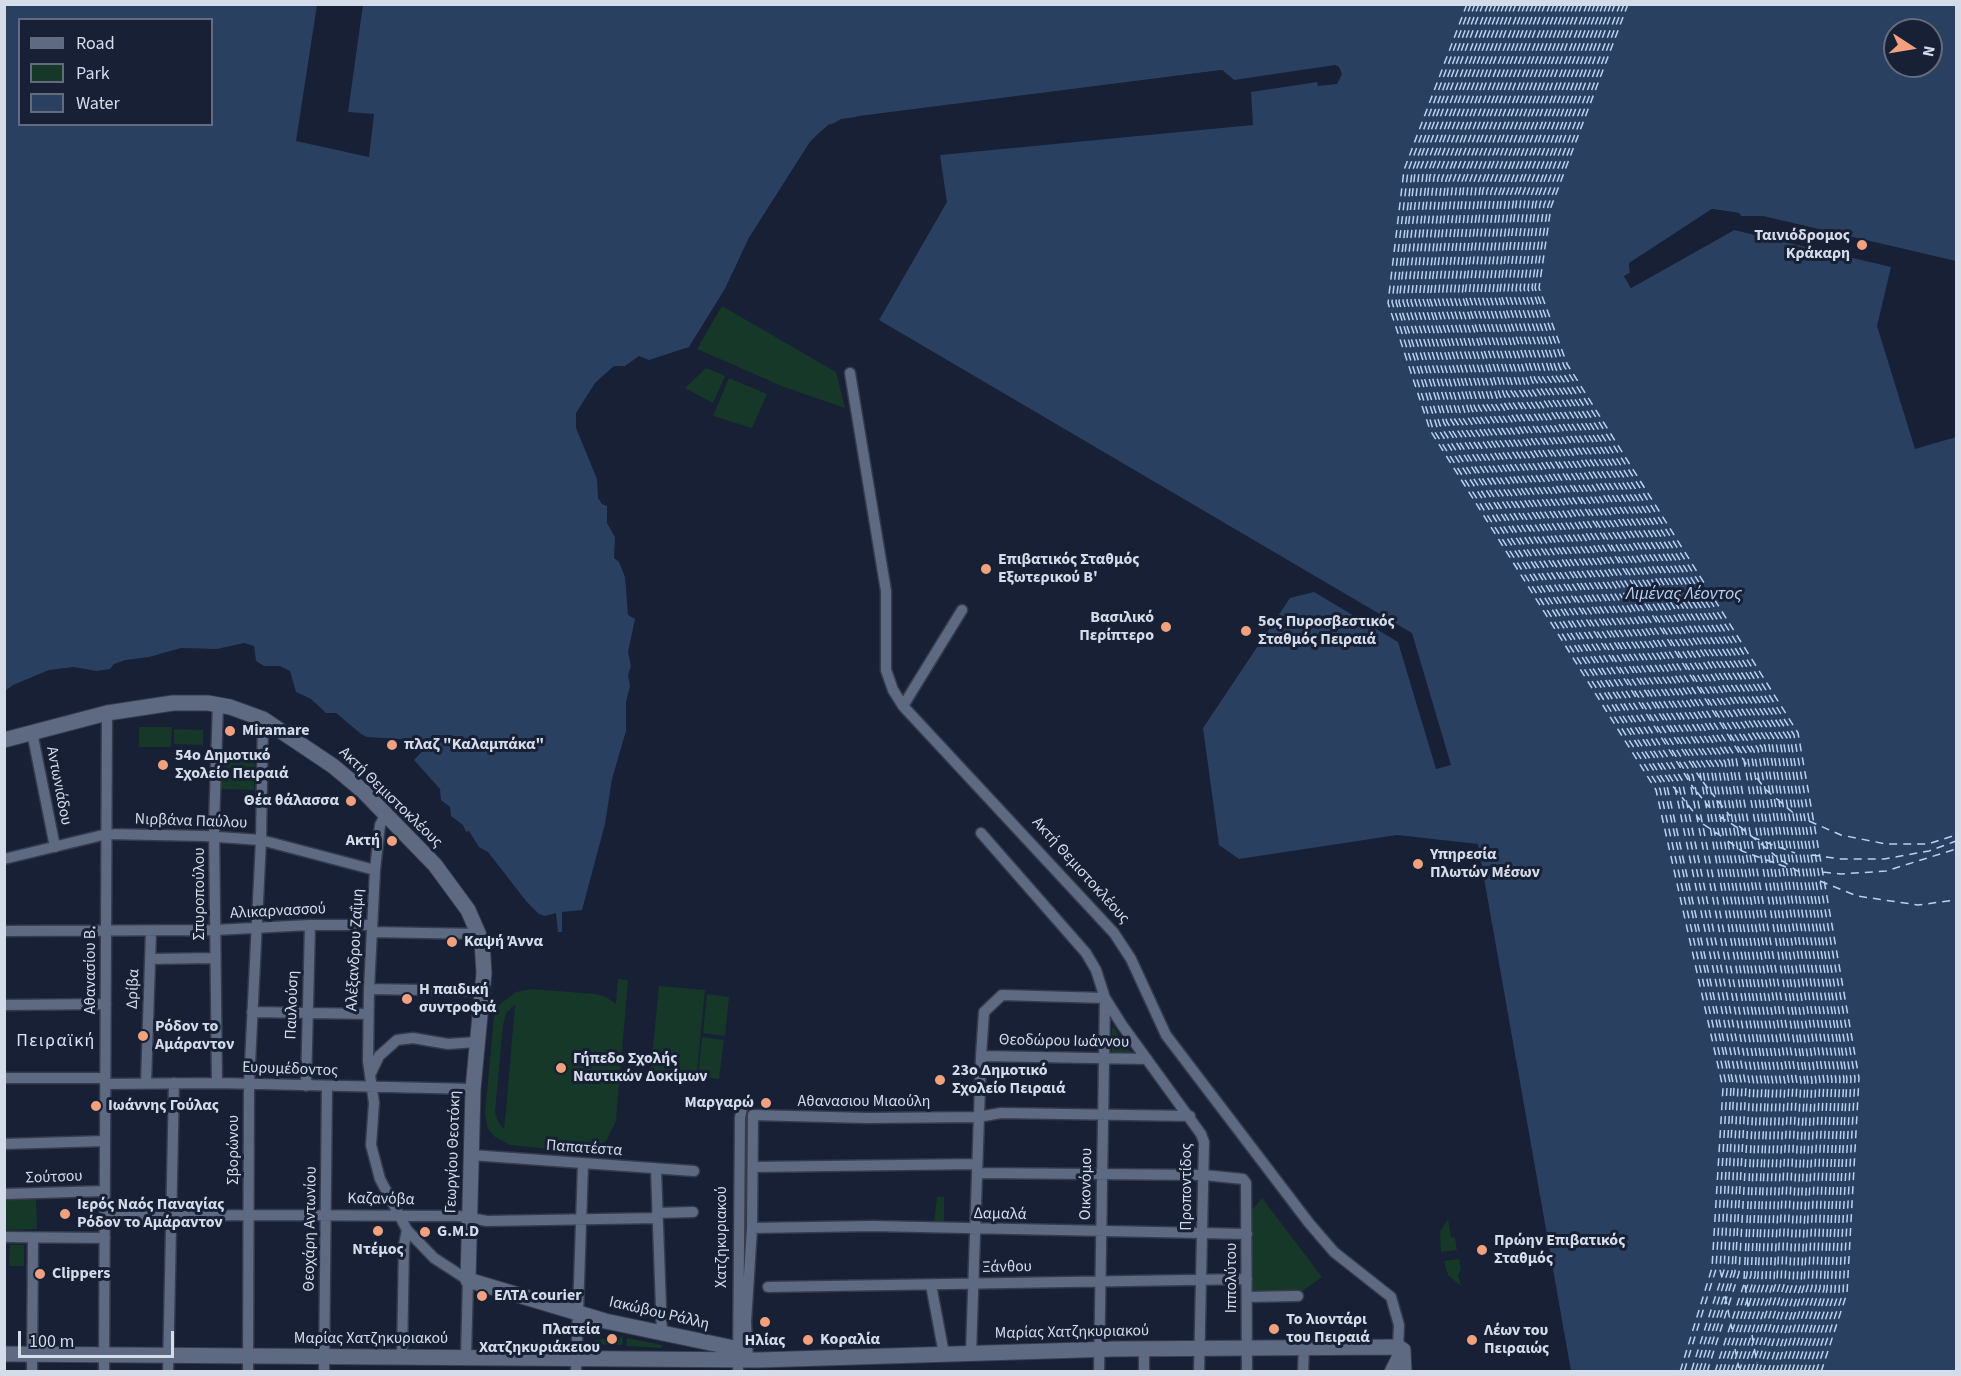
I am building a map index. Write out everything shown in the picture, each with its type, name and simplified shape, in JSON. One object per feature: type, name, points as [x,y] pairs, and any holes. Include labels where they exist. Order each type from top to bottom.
[{"type":"street","name":"Ακτή Θεμιστοκλέους","points":[[850,373],[886,591],[886,670],[903,706],[1114,933],[1131,959],[1166,1035],[1294,1204],[1335,1252],[1391,1297],[1398,1315],[1400,1349]]},
{"type":"street","points":[[903,706],[962,610]]},
{"type":"street","name":"Ακτή Θεμιστοκλέους","points":[[4,740],[107,713],[173,703],[218,704],[263,719],[333,766],[386,814],[435,865],[468,910],[479,934]]},
{"type":"street","name":"Σπυροπούλου","points":[[217,1083],[214,837],[218,704]]},
{"type":"street","name":"Αθανασίου Β.","points":[[104,1371],[107,713]]},
{"type":"street","name":"Σβορώνου","points":[[248,1364],[249,1084],[261,840],[263,719]]},
{"type":"street","name":"Αντωνιάδου","points":[[32,732],[55,847]]},
{"type":"street","name":"Αλέξανδρου Ζαΐμη","points":[[373,1088],[370,1076],[369,989],[375,870],[380,825],[386,814]]},
{"type":"street","points":[[971,1353],[978,1117],[984,1012],[1002,995],[1105,998],[1096,970],[1086,953],[981,833]]},
{"type":"street","name":"Νιρβάνα Παύλου","points":[[4,859],[107,834],[214,837],[261,840],[375,870]]},
{"type":"street","name":"Αλικαρνασσού","points":[[4,931],[215,930],[310,925],[479,934]]},
{"type":"street","name":"Παυλούση","points":[[306,1086],[310,925]]},
{"type":"street","name":"Δρίβα","points":[[146,1083],[151,931]]},
{"type":"street","name":"Γεωργίου Θεοτόκη","points":[[466,1364],[473,1089],[484,953],[479,934]]},
{"type":"street","points":[[150,958],[215,958]]},
{"type":"street","points":[[369,989],[482,992]]},
{"type":"street","name":"Οικονόμου","points":[[1099,1371],[1105,998]]},
{"type":"street","name":"Προποντίδος","points":[[1105,998],[1190,1116],[1204,1142],[1199,1371]]},
{"type":"street","points":[[4,1005],[106,1004]]},
{"type":"street","points":[[252,1012],[368,1014]]},
{"type":"street","points":[[370,1076],[379,1056],[398,1040],[413,1038],[448,1044],[477,1042]]},
{"type":"street","name":"Θεοδώρου Ιωάννου","points":[[981,1056],[1148,1059]]},
{"type":"street","name":"Ευρυμέδοντος","points":[[4,1078],[473,1089]]},
{"type":"street","points":[[168,1364],[174,1083]]},
{"type":"street","name":"Θεοχάρη Αντωνίου","points":[[324,1364],[327,1087]]},
{"type":"street","name":"Ιακώβου Ράλλη","points":[[373,1088],[371,1131],[374,1161],[407,1230],[434,1258],[468,1280],[662,1335],[742,1362]]},
{"type":"street","name":"Χατζηκυριακού","points":[[743,1103],[753,1115],[753,1167],[752,1228],[742,1362],[740,1118],[743,1103]]},
{"type":"street","name":"Αθανασιου Μιαούλη","points":[[753,1115],[978,1117],[994,1113],[1190,1116]]},
{"type":"street","points":[[4,1144],[105,1141]]},
{"type":"street","name":"Παπατέστα","points":[[471,1155],[694,1171]]},
{"type":"street","points":[[576,1365],[583,1164]]},
{"type":"street","points":[[753,1167],[977,1168],[1102,1174],[1204,1175]]},
{"type":"street","points":[[656,1170],[662,1335]]},
{"type":"street","name":"Ιππολύτου","points":[[1204,1175],[1238,1177],[1246,1184],[1247,1371]]},
{"type":"street","name":"Σούτσου","points":[[4,1194],[105,1191]]},
{"type":"street","name":"Καζανόβα","points":[[105,1217],[398,1215],[488,1221],[582,1221],[693,1212]]},
{"type":"street","name":"Δαμαλά","points":[[752,1228],[873,1226],[1247,1234]]},
{"type":"street","points":[[402,1357],[404,1245],[407,1230]]},
{"type":"street","points":[[4,1238],[105,1238]]},
{"type":"street","points":[[32,1371],[33,1238]]},
{"type":"street","name":"Ξάνθου","points":[[768,1287],[1247,1279]]},
{"type":"street","points":[[931,1285],[944,1354]]},
{"type":"street","points":[[1247,1297],[1298,1296]]},
{"type":"street","points":[[1303,1371],[1304,1347]]},
{"type":"street","points":[[1144,1348],[1144,1371]]},
{"type":"street","name":"Μαρίας Χατζηκυριακού","points":[[4,1354],[104,1355],[168,1364],[324,1364],[402,1357],[466,1364],[641,1365],[1144,1348],[1400,1349]]},
{"type":"street","points":[[1392,1371],[1400,1349]]},
{"type":"street","points":[[1400,1349],[1404,1371]]},
{"type":"green space","points":[[722,306],[836,372],[845,408],[784,387],[697,349]]},
{"type":"green space","points":[[706,368],[725,376],[713,403],[685,388]]},
{"type":"green space","points":[[729,378],[767,394],[752,428],[713,416]]},
{"type":"green space","points":[[139,727],[172,727],[171,747],[139,747]]},
{"type":"green space","points":[[174,729],[203,730],[203,745],[174,744]]},
{"type":"green space","points":[[221,760],[255,760],[254,790],[221,789]]},
{"type":"green space","name":"Γήπεδο Σχολής Ναυτικών Δοκίμων","points":[[618,979],[628,980],[616,1121],[606,1141],[590,1151],[582,1152],[510,1145],[495,1137],[488,1129],[485,1114],[494,1016],[499,1005],[516,992],[532,989],[595,994],[606,997],[616,1004]],"holes":[[[515,1005],[504,1129],[498,1122],[495,1112],[503,1025],[506,1013]]]},
{"type":"green space","points":[[659,986],[705,990],[696,1082],[650,1078]]},
{"type":"green space","points":[[707,994],[729,997],[725,1036],[703,1033]]},
{"type":"green space","points":[[1112,1028],[1114,1028],[1132,1054],[1112,1052]]},
{"type":"green space","points":[[702,1037],[724,1040],[719,1079],[698,1076]]},
{"type":"green space","points":[[937,1197],[944,1197],[944,1223],[934,1223]]},
{"type":"green space","points":[[1262,1198],[1322,1277],[1300,1293],[1251,1294],[1249,1214]]},
{"type":"green space","points":[[36,1199],[37,1229],[5,1230],[5,1200]]},
{"type":"green space","points":[[1448,1219],[1451,1237],[1455,1238],[1457,1250],[1441,1252],[1440,1231]]},
{"type":"green space","points":[[10,1245],[24,1245],[24,1266],[9,1266]]},
{"type":"green space","points":[[1459,1259],[1461,1270],[1458,1275],[1461,1286],[1448,1275],[1444,1261]]},
{"type":"green space","points":[[623,1337],[622,1345],[594,1344],[595,1340]]},
{"type":"green space","points":[[627,1338],[662,1345],[661,1348],[626,1346]]},
{"type":"water","name":"Λιμένας Λέοντος","points":[[5,5],[317,5],[296,141],[369,157],[374,114],[348,112],[363,5],[1956,5],[1956,261],[1763,216],[1741,216],[1739,213],[1712,209],[1629,263],[1630,273],[1624,276],[1631,288],[1734,230],[1891,267],[1877,326],[1915,449],[1956,437],[1956,1371],[1571,1371],[1478,844],[1397,835],[1239,859],[1219,845],[1203,728],[1290,598],[1314,592],[1398,642],[1436,769],[1451,765],[1412,633],[879,320],[947,202],[940,155],[1253,125],[1251,92],[1317,82],[1318,86],[1337,84],[1342,74],[1339,67],[1335,65],[1234,80],[1222,70],[859,116],[828,125],[810,142],[749,238],[725,289],[689,347],[649,360],[639,356],[625,366],[614,366],[595,383],[576,413],[576,428],[597,479],[598,498],[602,504],[607,506],[607,523],[615,537],[614,558],[619,562],[625,577],[628,615],[635,619],[628,652],[631,666],[628,675],[630,686],[626,702],[626,731],[612,779],[605,824],[582,910],[562,912],[562,932],[558,932],[556,913],[545,916],[539,914],[488,852],[479,847],[469,831],[466,832],[463,825],[451,816],[450,807],[441,800],[440,789],[414,760],[432,741],[367,737],[361,734],[336,713],[326,713],[311,699],[296,692],[290,671],[280,666],[264,666],[256,661],[254,646],[244,643],[217,649],[181,648],[149,657],[125,660],[114,664],[110,669],[96,671],[74,667],[49,670],[13,685],[5,691]]},
{"type":"pier","points":[[1222,70],[1234,80],[1232,83],[1221,73],[859,119],[830,128],[813,144],[759,227],[746,256],[733,275],[728,290],[699,339],[692,348],[689,347],[725,289],[749,238],[810,142],[820,132],[841,119]]},
{"type":"pier","points":[[1712,209],[1739,213],[1741,216],[1712,212],[1632,265],[1633,274],[1628,278],[1632,284],[1733,228],[1734,230],[1631,288],[1624,276],[1630,273],[1629,264]]},
{"type":"ferry route","points":[[1467,4],[1404,170],[1388,303],[1430,430],[1656,790],[1723,1088],[1712,1268],[1680,1372]]},
{"type":"ferry route","points":[[1471,4],[1408,171],[1392,302],[1433,429],[1660,789],[1727,1088],[1716,1269],[1684,1372]]},
{"type":"ferry route","points":[[1475,4],[1412,172],[1396,302],[1437,427],[1664,787],[1731,1087],[1720,1270],[1723,1282]]},
{"type":"ferry route","points":[[1479,4],[1415,173],[1399,302],[1440,425],[1667,786],[1734,1087],[1724,1270],[1691,1372]]},
{"type":"ferry route","points":[[1483,4],[1419,173],[1403,301],[1444,423],[1671,784],[1685,801]]},
{"type":"ferry route","points":[[1488,4],[1423,174],[1407,301],[1447,422],[1674,783],[1738,1087],[1728,1271],[1695,1372]]},
{"type":"ferry route","points":[[1492,4],[1427,175],[1411,301],[1451,420],[1678,781],[1742,1086],[1732,1272],[1699,1372]]},
{"type":"ferry route","points":[[1496,4],[1430,176],[1415,300],[1454,418],[1682,780],[1746,1086],[1735,1272],[1703,1372]]},
{"type":"ferry route","points":[[1500,4],[1434,177],[1419,300],[1458,417],[1694,789]]},
{"type":"ferry route","points":[[1504,4],[1438,178],[1423,299],[1461,415],[1689,777],[1750,1086],[1739,1273],[1707,1372]]},
{"type":"ferry route","points":[[1508,4],[1442,179],[1427,299],[1465,413],[1693,776],[1754,1085],[1744,1280]]},
{"type":"ferry route","points":[[1512,4],[1446,180],[1430,299],[1469,412],[1700,778]]},
{"type":"ferry route","points":[[1516,4],[1449,181],[1434,298],[1472,410],[1700,773],[1758,1085],[1747,1275],[1715,1372]]},
{"type":"ferry route","points":[[1521,4],[1453,182],[1438,298],[1475,408],[1703,771],[1762,1085],[1751,1275],[1719,1372]]},
{"type":"ferry route","points":[[1525,4],[1457,183],[1442,297],[1479,407],[1707,770],[1766,1085],[1755,1276],[1723,1372]]},
{"type":"ferry route","points":[[1529,4],[1461,184],[1446,297],[1483,405],[1711,768],[1769,1084],[1758,1277],[1727,1372]]},
{"type":"ferry route","points":[[1533,4],[1464,185],[1450,297],[1486,403],[1714,767],[1773,1084],[1762,1278],[1731,1372]]},
{"type":"ferry route","points":[[1537,4],[1468,186],[1454,296],[1490,402],[1718,765],[1777,1084],[1766,1278],[1735,1372]]},
{"type":"ferry route","points":[[1541,4],[1472,187],[1458,296],[1493,400],[1722,764],[1781,1084],[1770,1279],[1739,1372]]},
{"type":"ferry route","points":[[1545,4],[1476,188],[1462,295],[1497,398],[1725,762],[1785,1083],[1774,1280],[1743,1372]]},
{"type":"ferry route","points":[[1550,4],[1480,189],[1465,295],[1500,396],[1729,761],[1789,1083],[1777,1280],[1747,1372]]},
{"type":"ferry route","points":[[1554,4],[1483,190],[1469,295],[1504,395],[1732,759],[1793,1083],[1781,1281],[1751,1372]]},
{"type":"ferry route","points":[[1558,4],[1487,191],[1473,294],[1507,393],[1736,758],[1797,1083],[1785,1282],[1755,1372]]},
{"type":"ferry route","points":[[1562,4],[1491,192],[1477,294],[1511,391],[1748,767]]},
{"type":"ferry route","points":[[1566,4],[1495,193],[1481,293],[1514,390],[1743,755],[1801,1082],[1789,1283],[1759,1372]]},
{"type":"ferry route","points":[[1570,4],[1499,194],[1485,293],[1518,388],[1747,754],[1805,1082],[1793,1283],[1763,1372]]},
{"type":"ferry route","points":[[1574,4],[1502,195],[1489,293],[1521,386],[1751,752],[1808,1082],[1797,1284],[1768,1372]]},
{"type":"ferry route","points":[[1578,4],[1506,196],[1493,292],[1525,385],[1754,751],[1812,1081],[1801,1285],[1772,1372]]},
{"type":"ferry route","points":[[1582,4],[1510,196],[1497,292],[1528,383],[1758,749],[1816,1081],[1804,1286],[1776,1372]]},
{"type":"ferry route","points":[[1587,4],[1514,197],[1500,292],[1532,381],[1762,748],[1820,1081],[1808,1286],[1780,1372]]},
{"type":"ferry route","points":[[1591,4],[1517,198],[1504,291],[1535,379],[1765,746],[1824,1081],[1812,1287],[1784,1372]]},
{"type":"ferry route","points":[[1595,4],[1521,199],[1508,291],[1539,378],[1769,745],[1828,1080],[1816,1288],[1788,1372]]},
{"type":"ferry route","points":[[1599,4],[1525,200],[1512,290],[1542,376],[1772,743],[1832,1080],[1820,1288],[1792,1372]]},
{"type":"ferry route","points":[[1603,4],[1529,201],[1516,290],[1546,374],[1776,742],[1836,1080],[1824,1289],[1796,1372]]},
{"type":"ferry route","points":[[1607,4],[1533,202],[1520,289],[1550,373],[1780,741],[1840,1079],[1827,1290],[1800,1372]]},
{"type":"ferry route","points":[[1611,4],[1536,203],[1524,289],[1553,371],[1783,739],[1844,1079],[1831,1291],[1804,1372]]},
{"type":"ferry route","points":[[1615,4],[1540,204],[1528,289],[1556,369],[1787,738],[1847,1079],[1835,1291],[1808,1372]]},
{"type":"ferry route","points":[[1620,4],[1544,205],[1532,288],[1560,368],[1790,736],[1851,1079],[1839,1292],[1812,1372]]},
{"type":"ferry route","points":[[1624,4],[1548,206],[1535,288],[1564,366],[1794,735],[1855,1078],[1843,1293],[1816,1372]]},
{"type":"ferry route","points":[[1628,4],[1551,207],[1539,288],[1567,364],[1798,733],[1859,1078],[1847,1293],[1821,1372]]},
{"type":"ferry route","points":[[1757,778],[1765,789],[1797,816]]},
{"type":"ferry route","points":[[1703,782],[1715,797]]},
{"type":"ferry route","points":[[1697,792],[1709,807]]},
{"type":"ferry route","points":[[1718,801],[1730,816]]},
{"type":"ferry route","points":[[1688,805],[1700,820]]},
{"type":"ferry route","points":[[1719,816],[1738,828]]},
{"type":"ferry route","points":[[1809,821],[1841,835],[1886,844],[1928,844],[1956,835]]},
{"type":"ferry route","points":[[1703,824],[1724,838]]},
{"type":"ferry route","points":[[1739,826],[1777,857]]},
{"type":"ferry route","points":[[1752,837],[1795,853]]},
{"type":"ferry route","points":[[1728,841],[1742,851],[1786,867]]},
{"type":"ferry route","points":[[1812,855],[1841,859],[1884,859],[1929,851],[1956,841]]},
{"type":"ferry route","points":[[1823,872],[1841,874],[1886,871],[1956,849]]},
{"type":"ferry route","points":[[1781,860],[1799,872]]},
{"type":"ferry route","points":[[1820,881],[1857,896],[1918,905],[1956,900]]},
{"type":"ferry route","points":[[1745,1285],[1749,1313]]},
{"type":"ferry route","points":[[1725,1296],[1732,1329]]},
{"type":"ferry route","points":[[1752,1335],[1757,1363]]},
{"type":"ferry route","points":[[1735,1349],[1739,1368]]},
{"type":"place","name":"Ταινιόδρομος Κράκαρη","points":[[1862,245]]},
{"type":"place","name":"Επιβατικός Σταθμός Εξωτερικού Β'","points":[[986,569]]},
{"type":"place","name":"Βασιλικό Περίπτερο","points":[[1166,627]]},
{"type":"place","name":"5ος Πυροσβεστικός Σταθμός Πειραιά","points":[[1246,631]]},
{"type":"place","name":"Miramare","points":[[230,731]]},
{"type":"place","name":"πλαζ \"Καλαμπάκα\"","points":[[392,745]]},
{"type":"place","name":"54ο Δημοτικό Σχολείο Πειραιά","points":[[163,765]]},
{"type":"place","name":"Θέα θάλασσα","points":[[351,801]]},
{"type":"place","name":"Ακτή","points":[[392,841]]},
{"type":"place","name":"Υπηρεσία Πλωτών Μέσων","points":[[1418,864]]},
{"type":"place","name":"Καψή Άννα","points":[[452,942]]},
{"type":"place","name":"Η παιδική συντροφιά","points":[[407,999]]},
{"type":"place","name":"Ρόδον το Αμάραντον","points":[[143,1036]]},
{"type":"place","name":"Γήπεδο Σχολής Ναυτικών Δοκίμων","points":[[561,1068]]},
{"type":"place","name":"23ο Δημοτικό Σχολείο Πειραιά","points":[[940,1080]]},
{"type":"place","name":"Μαργαρώ","points":[[766,1103]]},
{"type":"place","name":"Ιωάννης Γούλας","points":[[96,1106]]},
{"type":"place","name":"Ιερός Ναός Παναγίας Ρόδον το Αμάραντον","points":[[65,1214]]},
{"type":"place","name":"Ντέμος","points":[[378,1231]]},
{"type":"place","name":"G.M.D","points":[[425,1232]]},
{"type":"place","name":"Πρώην Επιβατικός Σταθμός","points":[[1482,1250]]},
{"type":"place","name":"Clippers","points":[[40,1274]]},
{"type":"place","name":"ΕΛΤΑ courier","points":[[482,1296]]},
{"type":"place","name":"Ηλίας","points":[[765,1322]]},
{"type":"place","name":"Το λιοντάρι του Πειραιά","points":[[1274,1329]]},
{"type":"place","name":"Πλατεία Χατζηκυριάκειου","points":[[612,1339]]},
{"type":"place","name":"Κοραλία","points":[[808,1340]]},
{"type":"place","name":"Λέων του Πειραιώς","points":[[1472,1340]]},
{"type":"district","name":"Πειραϊκή","points":[[56,1042]]}]
